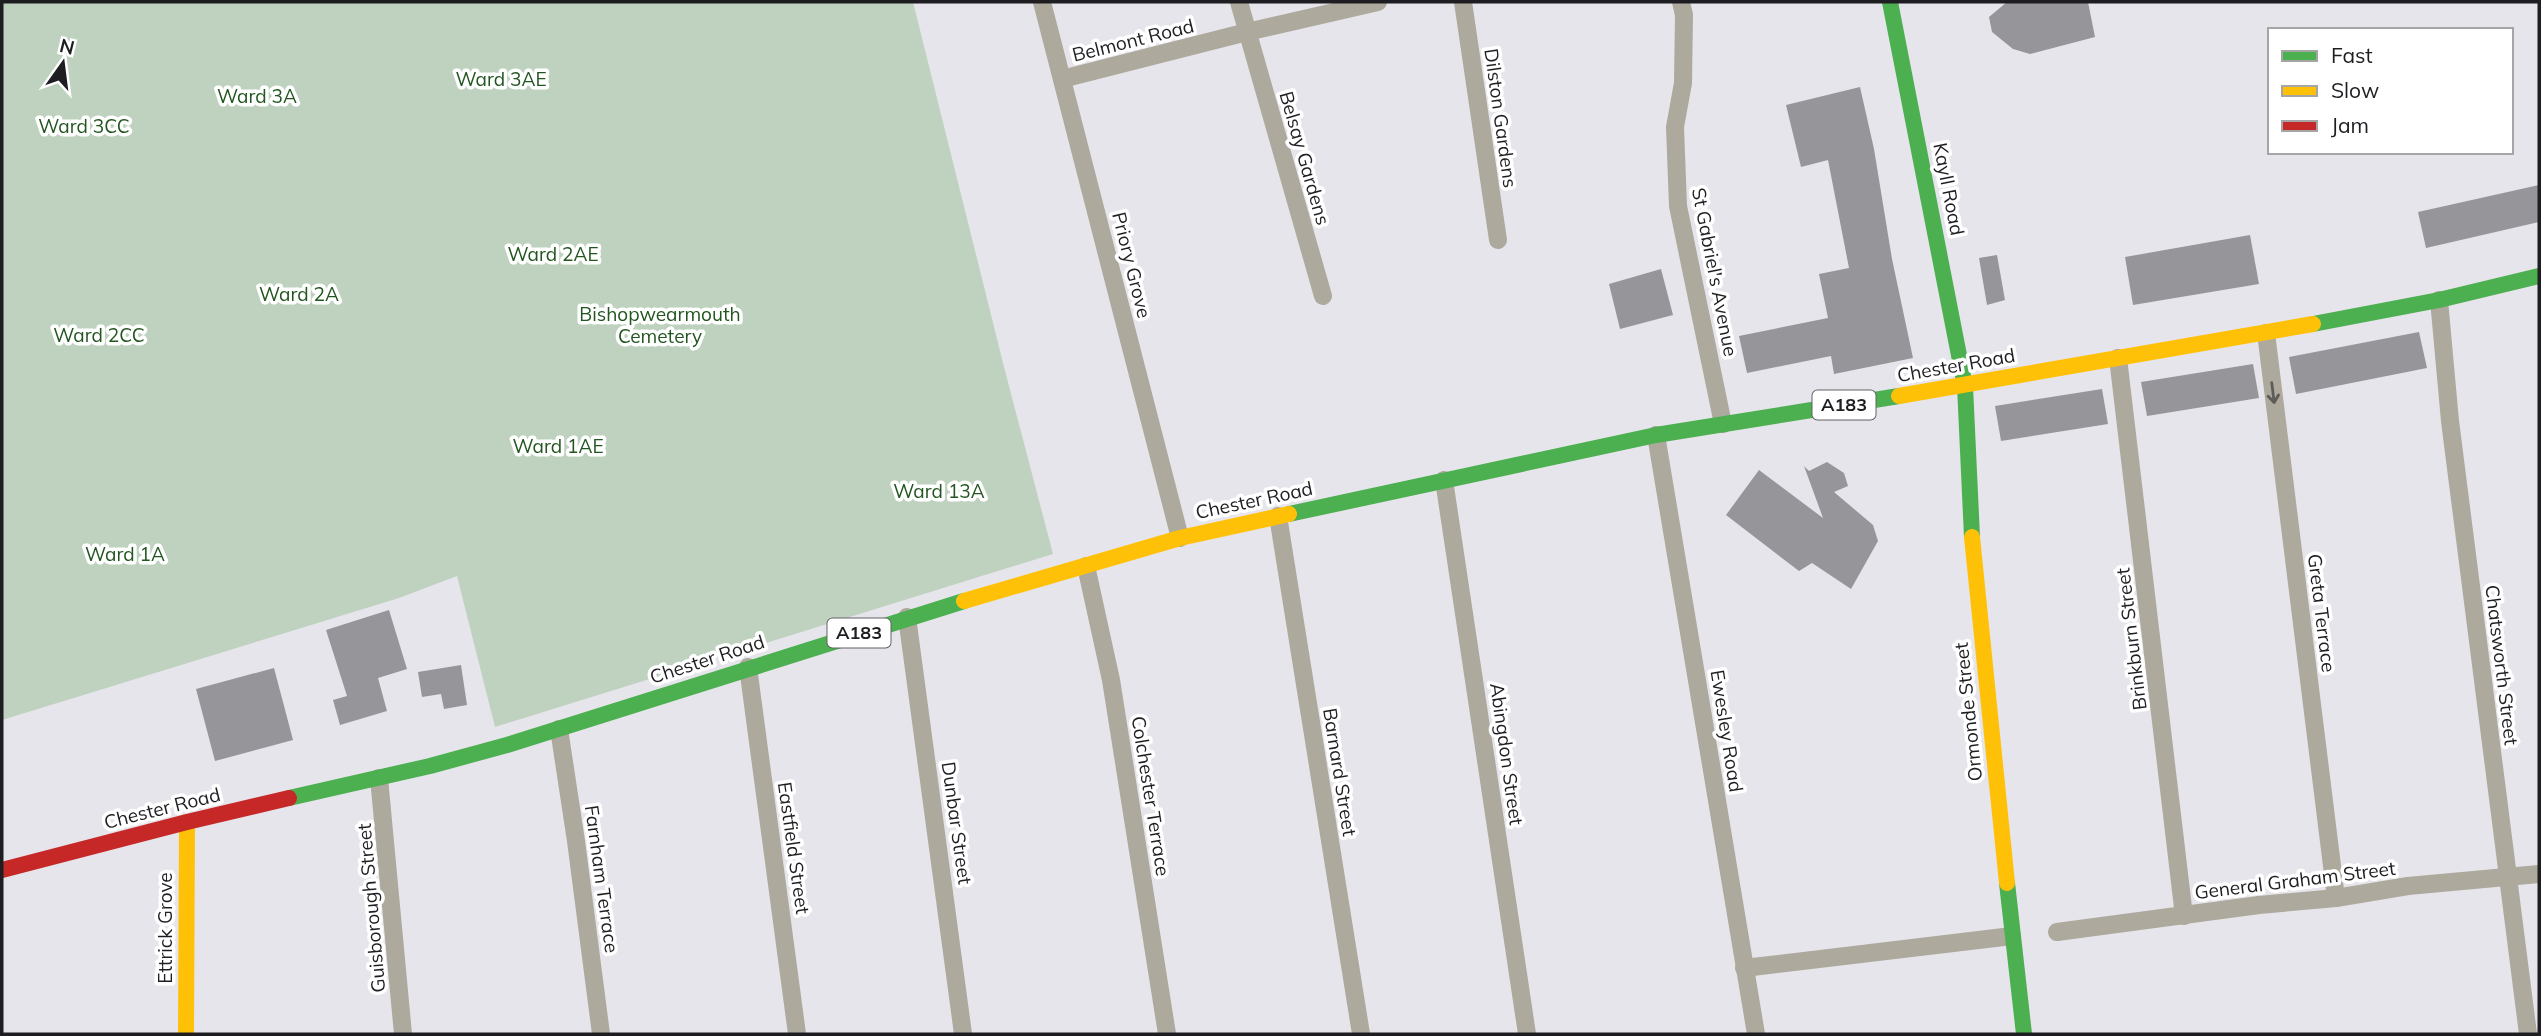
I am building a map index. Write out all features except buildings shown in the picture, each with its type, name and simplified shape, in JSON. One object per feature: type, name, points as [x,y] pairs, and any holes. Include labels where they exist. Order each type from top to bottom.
[{"type":"main road","name":"Kayll Road","points":[[1890,2],[1965,386]]},
{"type":"main road","name":"Chester Road","points":[[2,870],[187,822],[430,766],[559,729],[907,617],[1180,538],[1656,435],[1965,386],[2266,333],[2439,300],[2539,276]]},
{"type":"main road","name":"Ormonde Street","points":[[1965,386],[1969,504],[2024,1034]]},
{"type":"main road","name":"Ettrick Grove","points":[[186,1034],[187,822]]},
{"type":"street","name":"Priory Grove","points":[[1042,2],[1180,538]]},
{"type":"street","name":"Belsay Gardens","points":[[1239,2],[1323,296]]},
{"type":"street","name":"Belmont Road","points":[[1062,79],[1378,2]]},
{"type":"street","name":"Dilston Gardens","points":[[1463,2],[1498,240]]},
{"type":"street","name":"St Gabriel's Avenue","points":[[1681,2],[1684,15],[1683,83],[1675,127],[1678,206],[1723,424]]},
{"type":"street","name":"Chatsworth Street","points":[[2439,300],[2450,421],[2528,1034]]},
{"type":"street","name":"Greta Terrace","points":[[2266,333],[2336,898]]},
{"type":"street","name":"Brinkburn Street","points":[[2118,358],[2184,916]]},
{"type":"street","name":"Ewesley Road","points":[[1656,435],[1756,1034]]},
{"type":"street","name":"Abingdon Street","points":[[1444,480],[1527,1034]]},
{"type":"street","name":"Barnard Street","points":[[1278,516],[1361,1034]]},
{"type":"street","name":"Colchester Terrace","points":[[1086,566],[1111,680],[1167,1034]]},
{"type":"street","name":"Dunbar Street","points":[[907,617],[964,1034]]},
{"type":"street","name":"Eastfield Street","points":[[748,667],[797,1034]]},
{"type":"street","name":"Farnham Terrace","points":[[559,729],[601,1034]]},
{"type":"street","name":"Guisborough Street","points":[[379,778],[403,1034]]},
{"type":"street","name":"General Graham Street","points":[[2057,932],[2259,905],[2336,898],[2408,886],[2539,874]]},
{"type":"street","points":[[1744,968],[2012,936]]},
{"type":"green space","name":"Bishopwearmouth Cemetery","points":[[2,2],[913,2],[1053,554],[495,727],[457,576],[399,598],[2,720]]},
{"type":"traffic: fast","points":[[1890,2],[1965,386],[1972,537]]},
{"type":"traffic: fast","points":[[2313,324],[2439,300],[2539,276]]},
{"type":"traffic: fast","points":[[1289,514],[1656,435],[1899,396]]},
{"type":"traffic: fast","points":[[289,798],[430,766],[507,745],[964,601]]},
{"type":"traffic: fast","points":[[2007,883],[2024,1034]]},
{"type":"traffic: slow","points":[[1899,396],[2313,324]]},
{"type":"traffic: slow","points":[[964,601],[1180,538],[1289,514]]},
{"type":"traffic: slow","points":[[1972,537],[2007,883]]},
{"type":"traffic: slow","points":[[186,1034],[187,822]]},
{"type":"traffic: jam","points":[[2,870],[289,798]]},
{"type":"park label","name":"Ward 3AE","points":[[501,79]]},
{"type":"park label","name":"Ward 3A","points":[[257,96]]},
{"type":"park label","name":"Ward 3CC","points":[[84,126]]},
{"type":"park label","name":"Ward 2AE","points":[[553,254]]},
{"type":"park label","name":"Ward 2A","points":[[299,294]]},
{"type":"park label","name":"Ward 2CC","points":[[99,335]]},
{"type":"park label","name":"Ward 1AE","points":[[558,446]]},
{"type":"park label","name":"Ward 13A","points":[[939,491]]},
{"type":"park label","name":"Ward 1A","points":[[125,554]]}]
